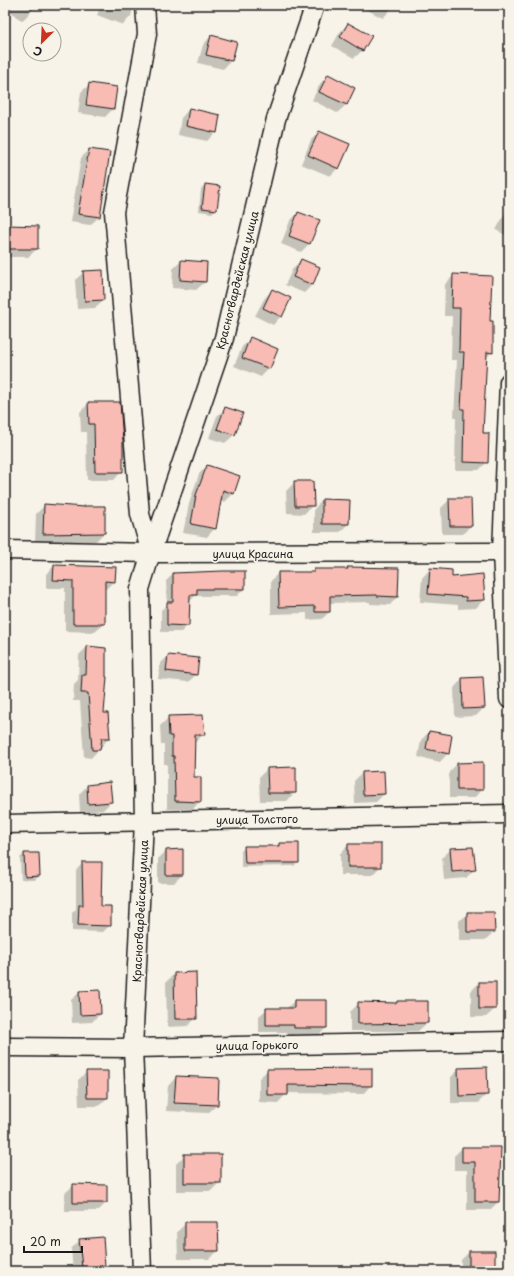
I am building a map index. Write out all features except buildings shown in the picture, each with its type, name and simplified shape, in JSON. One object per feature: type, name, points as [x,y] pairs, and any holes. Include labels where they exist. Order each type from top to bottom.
[{"type":"street","points":[[145,5],[147,34],[114,212],[140,514],[151,553]]},
{"type":"street","name":"Красногвардейская улица","points":[[142,1271],[133,1048],[144,821],[140,589],[224,338],[276,119],[314,5]]},
{"type":"street","points":[[509,382],[502,552],[509,699]]},
{"type":"street","name":"улица Красина","points":[[5,550],[151,553],[502,552]]},
{"type":"street","name":"улица Толстого","points":[[5,824],[509,814]]},
{"type":"street","name":"улица Горького","points":[[5,1047],[133,1048],[509,1041]]}]
